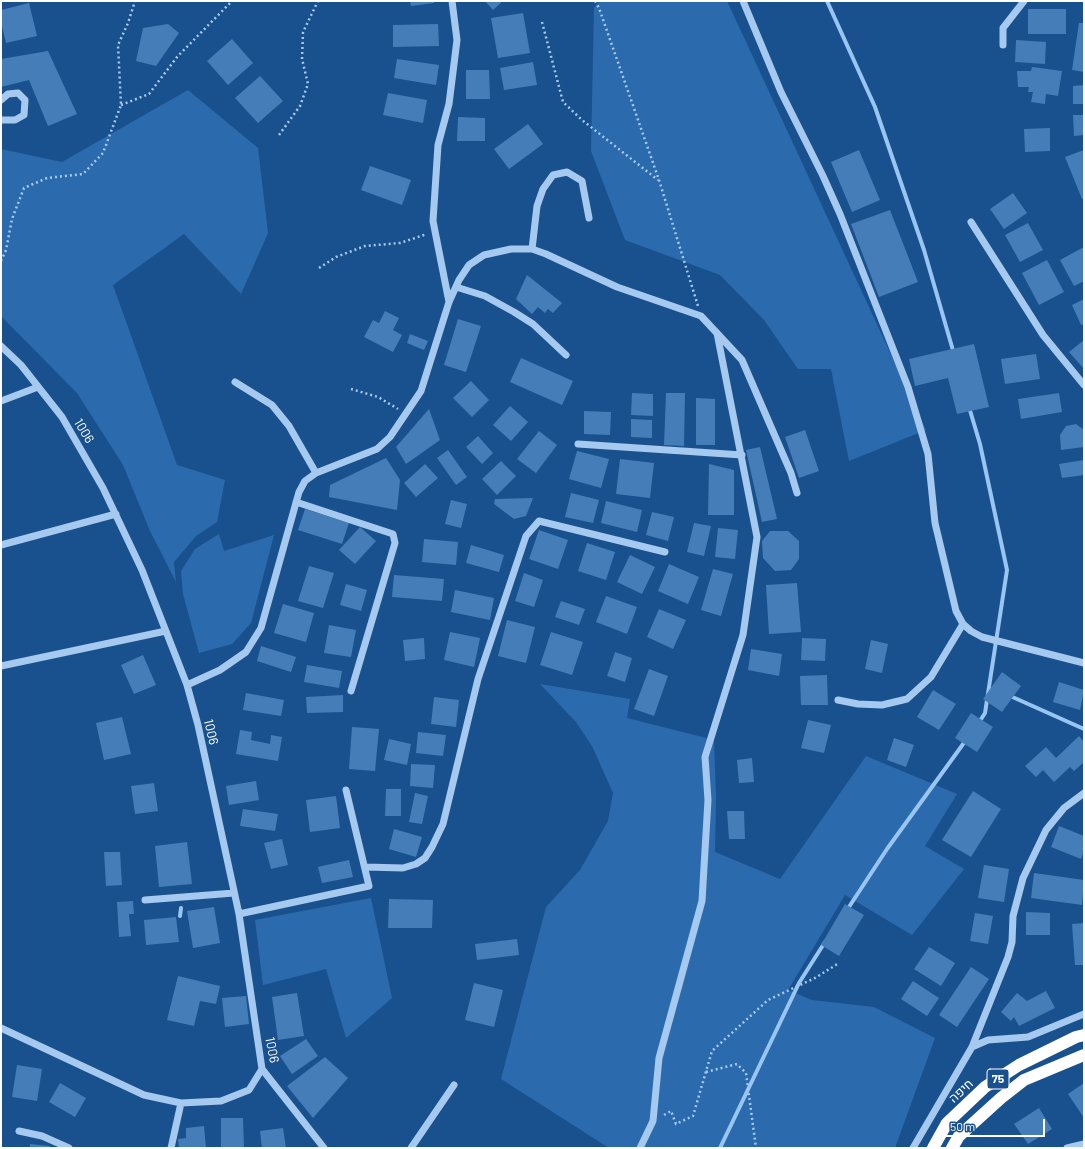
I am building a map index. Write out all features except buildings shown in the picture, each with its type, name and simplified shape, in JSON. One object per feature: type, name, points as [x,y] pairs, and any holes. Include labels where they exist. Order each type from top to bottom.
[{"type":"highway","name":"חיפה","points":[[933,1148],[947,1123],[985,1088],[1019,1065],[1076,1037],[1084,1035]]},
{"type":"highway","points":[[952,1148],[959,1136],[1001,1098],[1024,1080],[1084,1055]]},
{"type":"street","points":[[449,302],[433,221],[438,145],[449,104],[457,40],[452,1]]},
{"type":"street","points":[[743,1],[782,92],[840,214],[908,387],[928,454],[935,523],[956,611],[963,624],[971,632],[982,637],[1084,663]]},
{"type":"street","points":[[1003,45],[1003,28],[1024,1]]},
{"type":"street","points":[[1,100],[8,94],[18,93],[25,100],[24,115],[15,120],[1,120]]},
{"type":"street","points":[[532,249],[537,206],[543,189],[553,175],[566,172],[582,181],[589,218]]},
{"type":"street","points":[[971,222],[1043,335],[1084,385]]},
{"type":"street","points":[[187,685],[220,670],[246,652],[261,628],[296,502],[305,481],[316,473],[377,449],[390,437],[406,416],[421,391],[449,302],[456,287],[469,265],[484,255],[511,250],[532,249],[617,287],[701,316],[717,330],[742,360],[788,466],[797,493]]},
{"type":"street","points":[[456,287],[484,296],[514,312],[533,324],[566,355]]},
{"type":"street","points":[[640,1148],[653,1121],[659,1058],[702,901],[708,800],[705,757],[743,635],[757,537],[717,330]]},
{"type":"street","name":"1006","points":[[1,346],[21,365],[62,417],[104,488],[142,570],[187,685],[198,724],[239,914],[262,1069],[324,1148]]},
{"type":"street","points":[[235,382],[272,405],[289,426],[316,473]]},
{"type":"street","points":[[1,401],[38,387]]},
{"type":"street","points":[[578,444],[742,455]]},
{"type":"street","points":[[296,502],[393,534],[395,543],[351,691]]},
{"type":"street","points":[[1,544],[116,514]]},
{"type":"street","points":[[364,868],[403,868],[416,864],[425,858],[432,847],[443,824],[478,679],[526,536],[539,521],[665,552]]},
{"type":"street","points":[[838,700],[858,704],[882,705],[907,699],[931,677],[963,624]]},
{"type":"street","points":[[1,666],[166,631]]},
{"type":"street","points":[[239,914],[369,886],[346,790]]},
{"type":"street","points":[[913,1148],[972,1046],[1008,957],[1012,942],[1013,916],[1024,878],[1038,846],[1050,825],[1064,808],[1084,793]]},
{"type":"street","points":[[145,900],[234,894]]},
{"type":"street","points":[[972,1046],[988,1040],[1028,1037],[1084,1014]]},
{"type":"street","points":[[1,1028],[144,1095],[181,1104],[221,1101],[249,1090],[262,1069]]},
{"type":"street","points":[[411,1148],[454,1085]]},
{"type":"street","points":[[171,1148],[181,1104]]},
{"type":"street","points":[[18,1131],[42,1136],[69,1148]]},
{"type":"street","points":[[1067,1148],[1084,1144]]},
{"type":"path","points":[[1,261],[6,250],[12,219],[24,188],[47,178],[83,174],[103,153],[121,105],[118,45],[128,23],[135,1]]},
{"type":"path","points":[[121,105],[149,94],[177,57],[232,1]]},
{"type":"path","points":[[279,135],[300,106],[308,84],[302,59],[303,32],[318,1]]},
{"type":"path","points":[[595,1],[599,8],[659,180],[701,316]]},
{"type":"path","points":[[542,22],[563,102],[582,120],[659,180]]},
{"type":"path","points":[[319,268],[336,257],[365,246],[400,243],[435,231]]},
{"type":"path","points":[[351,389],[378,397],[406,416]]},
{"type":"path","points":[[653,1121],[671,1111],[676,1124],[693,1116],[712,1051],[768,1000],[815,978],[840,963]]},
{"type":"path","points":[[706,1072],[737,1064],[746,1073],[756,1148]]},
{"type":"shaded area","points":[[599,1],[727,1],[926,430],[849,461],[831,369],[798,369],[764,320],[720,275],[625,240],[591,151],[594,8]]},
{"type":"shaded area","points":[[188,90],[258,148],[268,233],[241,294],[184,234],[113,285],[177,465],[225,480],[217,522],[196,536],[174,562],[176,582],[150,531],[123,465],[77,393],[1,316],[1,149],[62,162]]},
{"type":"shaded area","points":[[219,534],[224,551],[274,535],[251,623],[232,644],[199,653],[183,594],[181,571],[195,549]]},
{"type":"shaded area","points":[[540,684],[630,699],[627,718],[714,740],[716,798],[715,852],[780,879],[866,756],[957,794],[925,846],[964,869],[912,935],[845,895],[788,990],[812,1000],[874,1007],[935,1038],[895,1148],[609,1148],[501,1079],[546,907],[580,870],[608,821],[613,793],[592,746],[576,722]]},
{"type":"shaded area","points":[[371,898],[392,998],[346,1038],[326,969],[263,985],[255,920]]},
{"type":"waterway","points":[[827,1],[875,107],[924,250],[954,354]]},
{"type":"waterway","points":[[969,407],[980,444],[1007,570],[985,713],[978,724]]},
{"type":"waterway","points":[[1008,695],[1084,729]]},
{"type":"waterway","points":[[847,910],[887,849],[966,740]]},
{"type":"waterway","points":[[180,916],[181,908]]},
{"type":"waterway","points":[[720,1148],[799,983],[825,942]]}]
